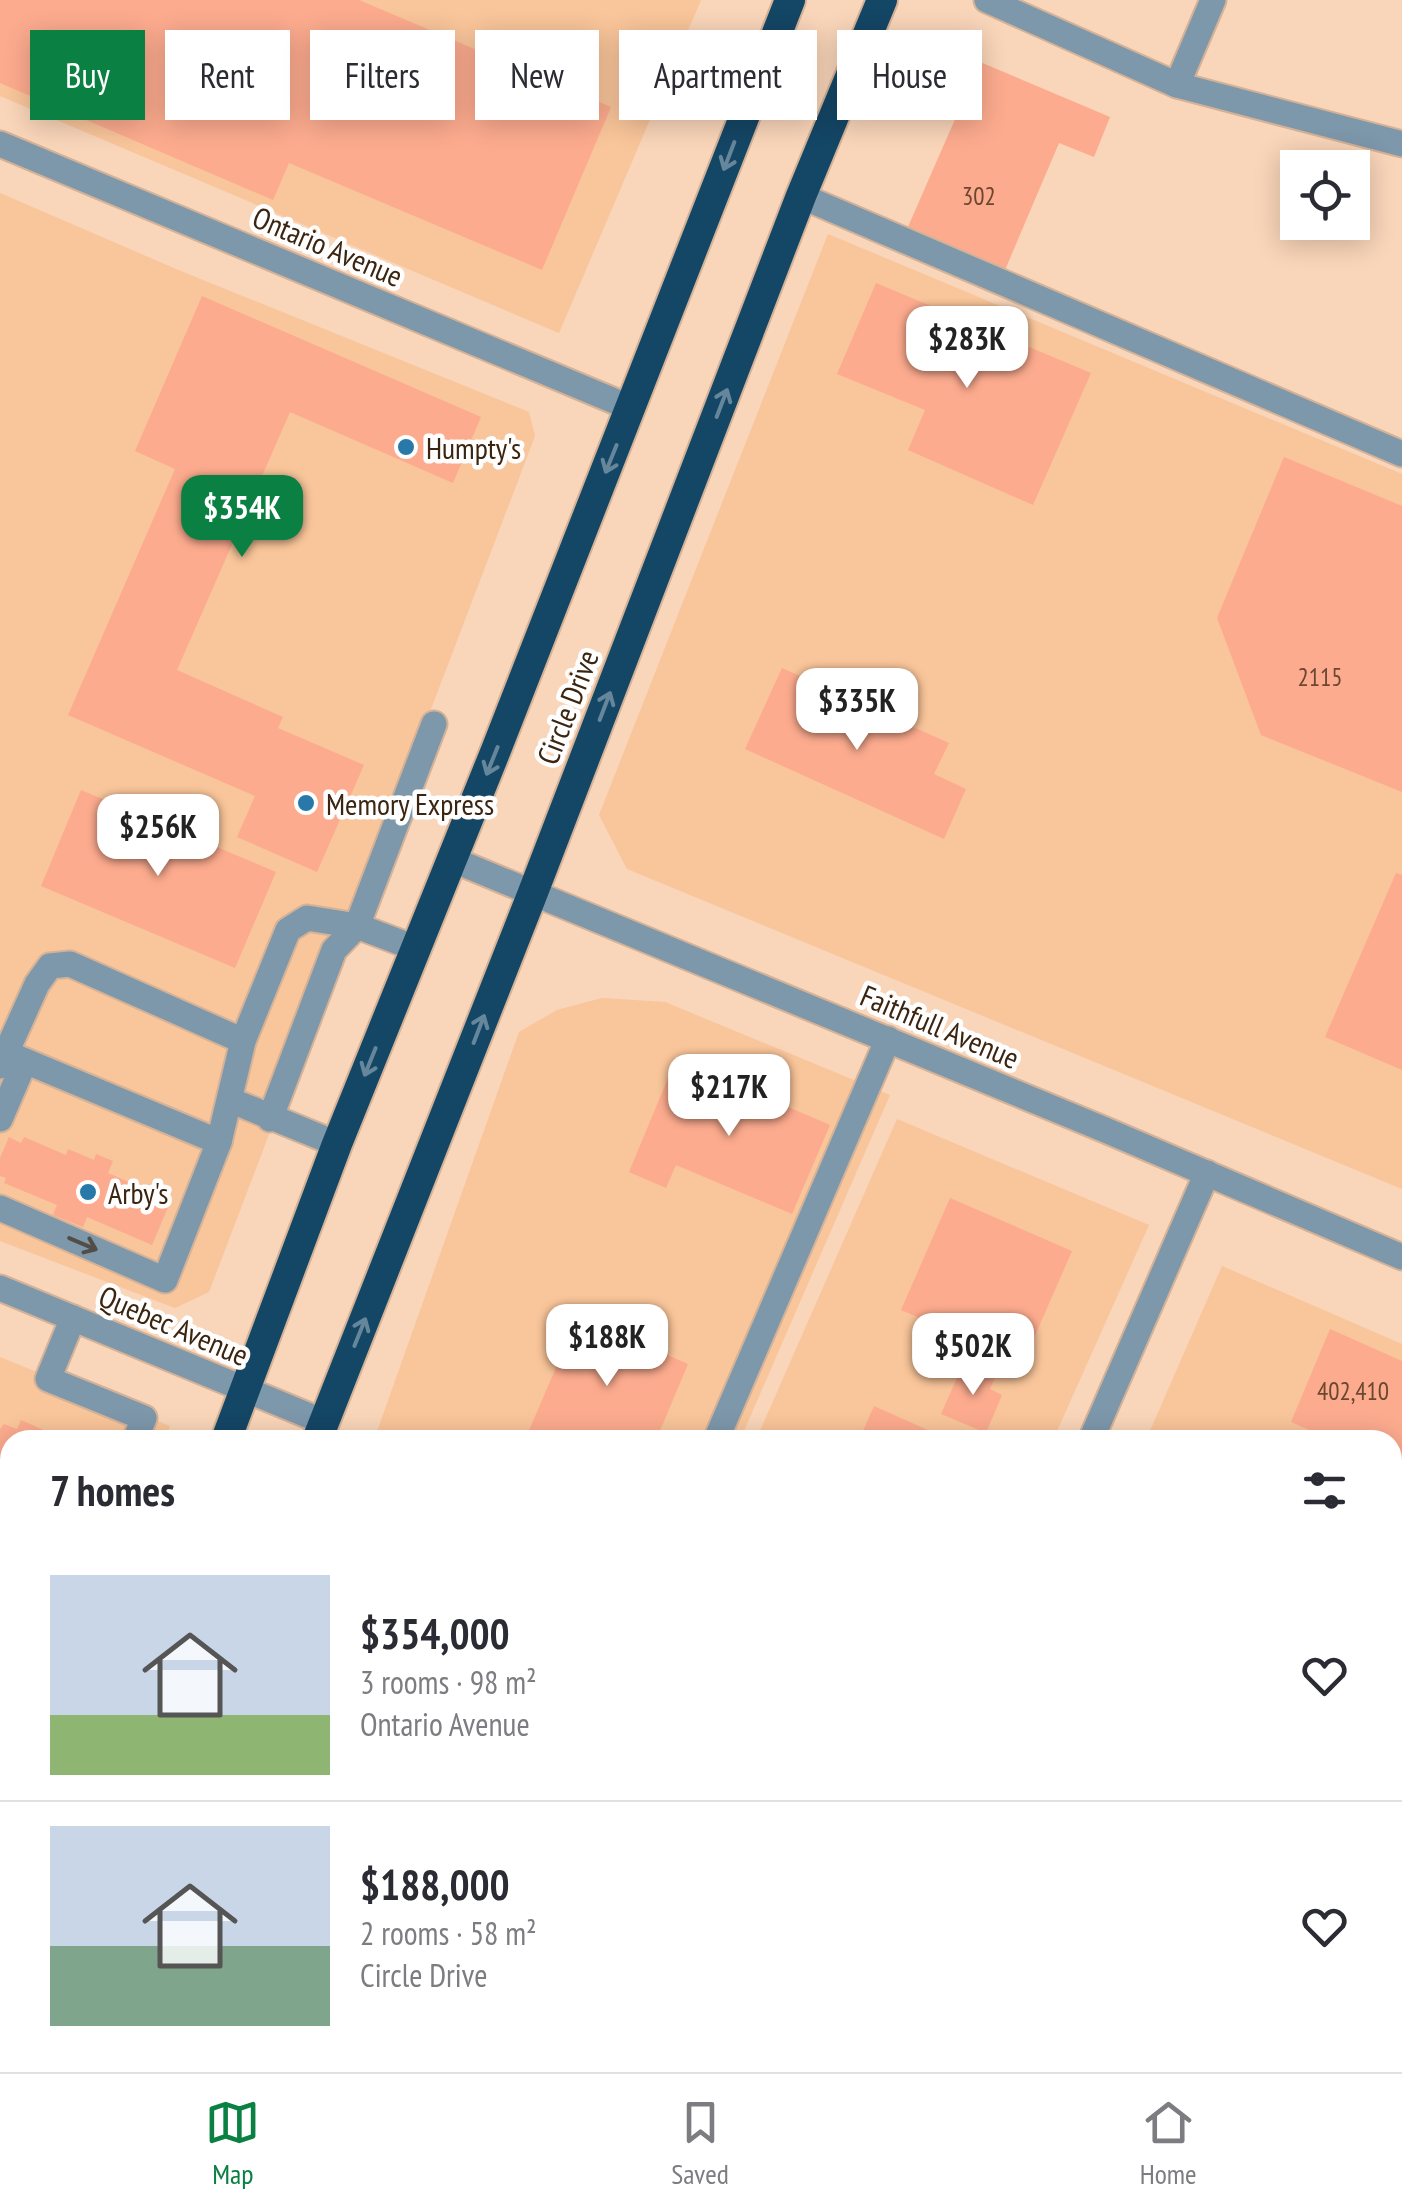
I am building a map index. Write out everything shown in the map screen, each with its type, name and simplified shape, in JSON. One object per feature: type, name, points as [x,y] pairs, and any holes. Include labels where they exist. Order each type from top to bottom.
[{"type":"highway","name":"Circle Drive","points":[[230,1430],[337,1144],[632,408],[790,0]]},
{"type":"highway","name":"Circle Drive","points":[[321,1430],[801,196],[882,0]]},
{"type":"street","points":[[987,0],[1176,86],[1402,144]]},
{"type":"street","points":[[1176,86],[1212,0]]},
{"type":"street","name":"Ontario Avenue","points":[[0,144],[632,408]]},
{"type":"street","points":[[801,196],[1402,454]]},
{"type":"street","points":[[270,1118],[334,950],[357,926],[434,724]]},
{"type":"street","name":"Faithfull Avenue","points":[[451,859],[1402,1258]]},
{"type":"street","points":[[0,1208],[165,1280],[219,1142],[243,1041],[288,930],[307,918],[357,926],[415,948]]},
{"type":"street","points":[[0,1120],[10,1060],[37,984],[50,966],[70,964],[243,1041]]},
{"type":"street","points":[[720,1430],[888,1040]]},
{"type":"street","points":[[10,1060],[219,1142]]},
{"type":"street","points":[[230,1100],[337,1144]]},
{"type":"street","points":[[1095,1430],[1207,1173]]},
{"type":"street","name":"Quebec Avenue","points":[[0,1288],[245,1389],[319,1430]]},
{"type":"street","points":[[73,1318],[48,1379],[144,1418],[139,1430]]},
{"type":"shaded area","points":[[0,0],[701,0],[688,30],[619,30],[619,120],[650,120],[559,333],[57,120],[145,120],[145,30],[30,30],[30,109],[0,96]]},
{"type":"shaded area","points":[[0,193],[529,412],[535,436],[209,1292],[175,1308],[0,1241]]},
{"type":"shaded area","points":[[828,234],[1402,474],[1402,1189],[627,869],[599,815]]},
{"type":"shaded area","points":[[602,998],[665,1002],[890,1095],[744,1430],[378,1430],[519,1032],[557,1010]]},
{"type":"shaded area","points":[[897,1119],[1149,1225],[1057,1430],[760,1430]]},
{"type":"shaded area","points":[[1222,1266],[1402,1344],[1402,1430],[1150,1430]]},
{"type":"shaded area","points":[[0,1357],[170,1426],[169,1430],[0,1430]]},
{"type":"building","points":[[0,0],[359,0],[430,30],[310,30],[310,120],[455,120],[455,41],[475,49],[475,120],[599,120],[599,102],[611,107],[542,270],[289,163],[273,200],[86,120],[145,120],[145,30],[30,30],[30,96],[0,83]]},
{"type":"building","points":[[982,63],[1110,117],[1094,157],[1059,143],[1002,277],[904,236],[955,120],[982,120]]},
{"type":"building","points":[[876,283],[1091,373],[1033,505],[908,450],[925,410],[837,374]]},
{"type":"building","points":[[202,296],[481,417],[453,483],[290,412],[177,670],[283,717],[278,728],[364,765],[317,872],[237,837],[255,796],[68,715],[175,469],[135,451]]},
{"type":"building","points":[[1284,457],[1402,506],[1402,792],[1261,735],[1217,618]]},
{"type":"building","points":[[782,668],[949,743],[934,774],[966,789],[944,839],[745,749]]},
{"type":"building","points":[[81,790],[276,872],[235,968],[41,886]]},
{"type":"building","points":[[1396,873],[1402,875],[1402,1070],[1325,1037]]},
{"type":"building","points":[[676,1059],[830,1125],[792,1214],[676,1165],[666,1188],[629,1172]]},
{"type":"building","name":"Arby's","points":[[9,1137],[21,1143],[24,1137],[66,1155],[68,1149],[94,1160],[96,1154],[113,1161],[108,1173],[171,1200],[152,1245],[87,1217],[83,1227],[53,1215],[57,1205],[4,1183],[0,1158]]},
{"type":"building","points":[[950,1198],[1072,1251],[1023,1363],[901,1310]]},
{"type":"building","points":[[578,1316],[688,1364],[660,1430],[529,1430]]},
{"type":"building","points":[[1330,1329],[1402,1361],[1402,1430],[1309,1430],[1291,1422]]},
{"type":"building","points":[[964,1362],[996,1375],[990,1389],[1002,1395],[987,1430],[941,1414]]},
{"type":"building","points":[[874,1406],[928,1430],[863,1430]]},
{"type":"building","points":[[21,1420],[44,1430],[0,1430],[4,1424],[17,1429]]},
{"type":"place","name":"Humpty's","points":[[406,447]]},
{"type":"place","name":"Memory Express","points":[[306,803]]},
{"type":"place","name":"Arby's","points":[[88,1192]]}]
